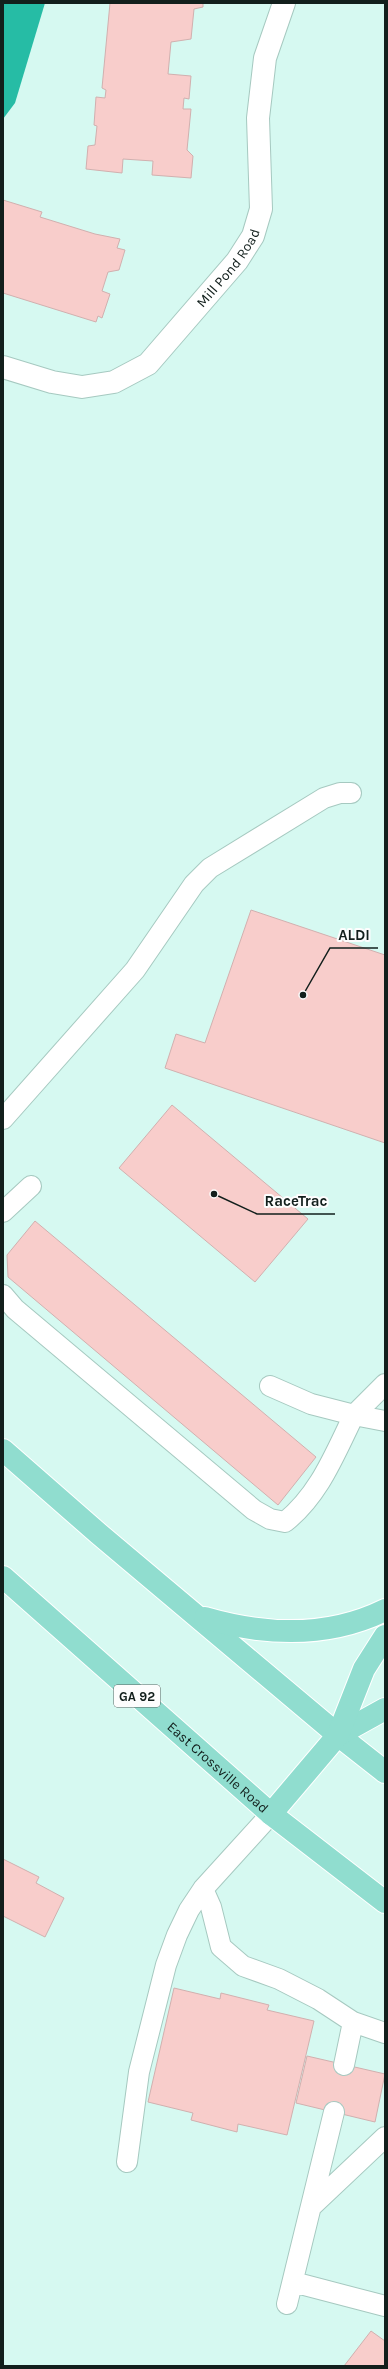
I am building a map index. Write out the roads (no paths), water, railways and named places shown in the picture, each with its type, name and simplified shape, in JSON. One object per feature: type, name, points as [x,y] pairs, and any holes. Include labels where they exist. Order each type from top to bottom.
[{"type":"main road","points":[[3,1450],[338,1735],[385,1772]]},
{"type":"main road","name":"East Crossville Road","points":[[3,1577],[271,1814],[385,1902]]},
{"type":"main road","points":[[197,1615],[235,1627],[263,1631],[295,1631],[320,1630],[348,1623],[385,1610]]},
{"type":"main road","points":[[271,1814],[338,1735],[364,1669],[385,1636]]},
{"type":"main road","points":[[338,1735],[385,1709]]},
{"type":"street","name":"Mill Pond Road","points":[[3,366],[52,382],[82,387],[114,382],[148,364],[237,261],[253,236],[260,209],[258,118],[265,58],[284,3]]},
{"type":"lane","points":[[3,1119],[135,970],[194,884],[210,868],[324,798],[340,793],[351,793]]},
{"type":"lane","points":[[3,1212],[31,1186]]},
{"type":"lane","points":[[3,1295],[15,1309],[254,1510],[270,1520],[285,1522],[298,1512],[321,1482],[354,1415],[385,1384]]},
{"type":"lane","points":[[270,1386],[311,1404],[385,1421]]},
{"type":"lane","points":[[127,2162],[139,2072],[166,1965],[189,1910],[203,1889],[271,1814]]},
{"type":"lane","points":[[203,1889],[211,1907],[221,1947],[243,1966],[286,1982],[318,1999],[354,2022],[385,2033]]},
{"type":"lane","points":[[344,2065],[354,2022]]},
{"type":"lane","points":[[287,2304],[313,2205],[334,2112]]},
{"type":"lane","points":[[313,2205],[385,2137]]},
{"type":"lane","points":[[293,2282],[385,2306]]},
{"type":"place","name":"ALDI","points":[[303,995]]},
{"type":"place","name":"RaceTrac","points":[[214,1194]]}]
